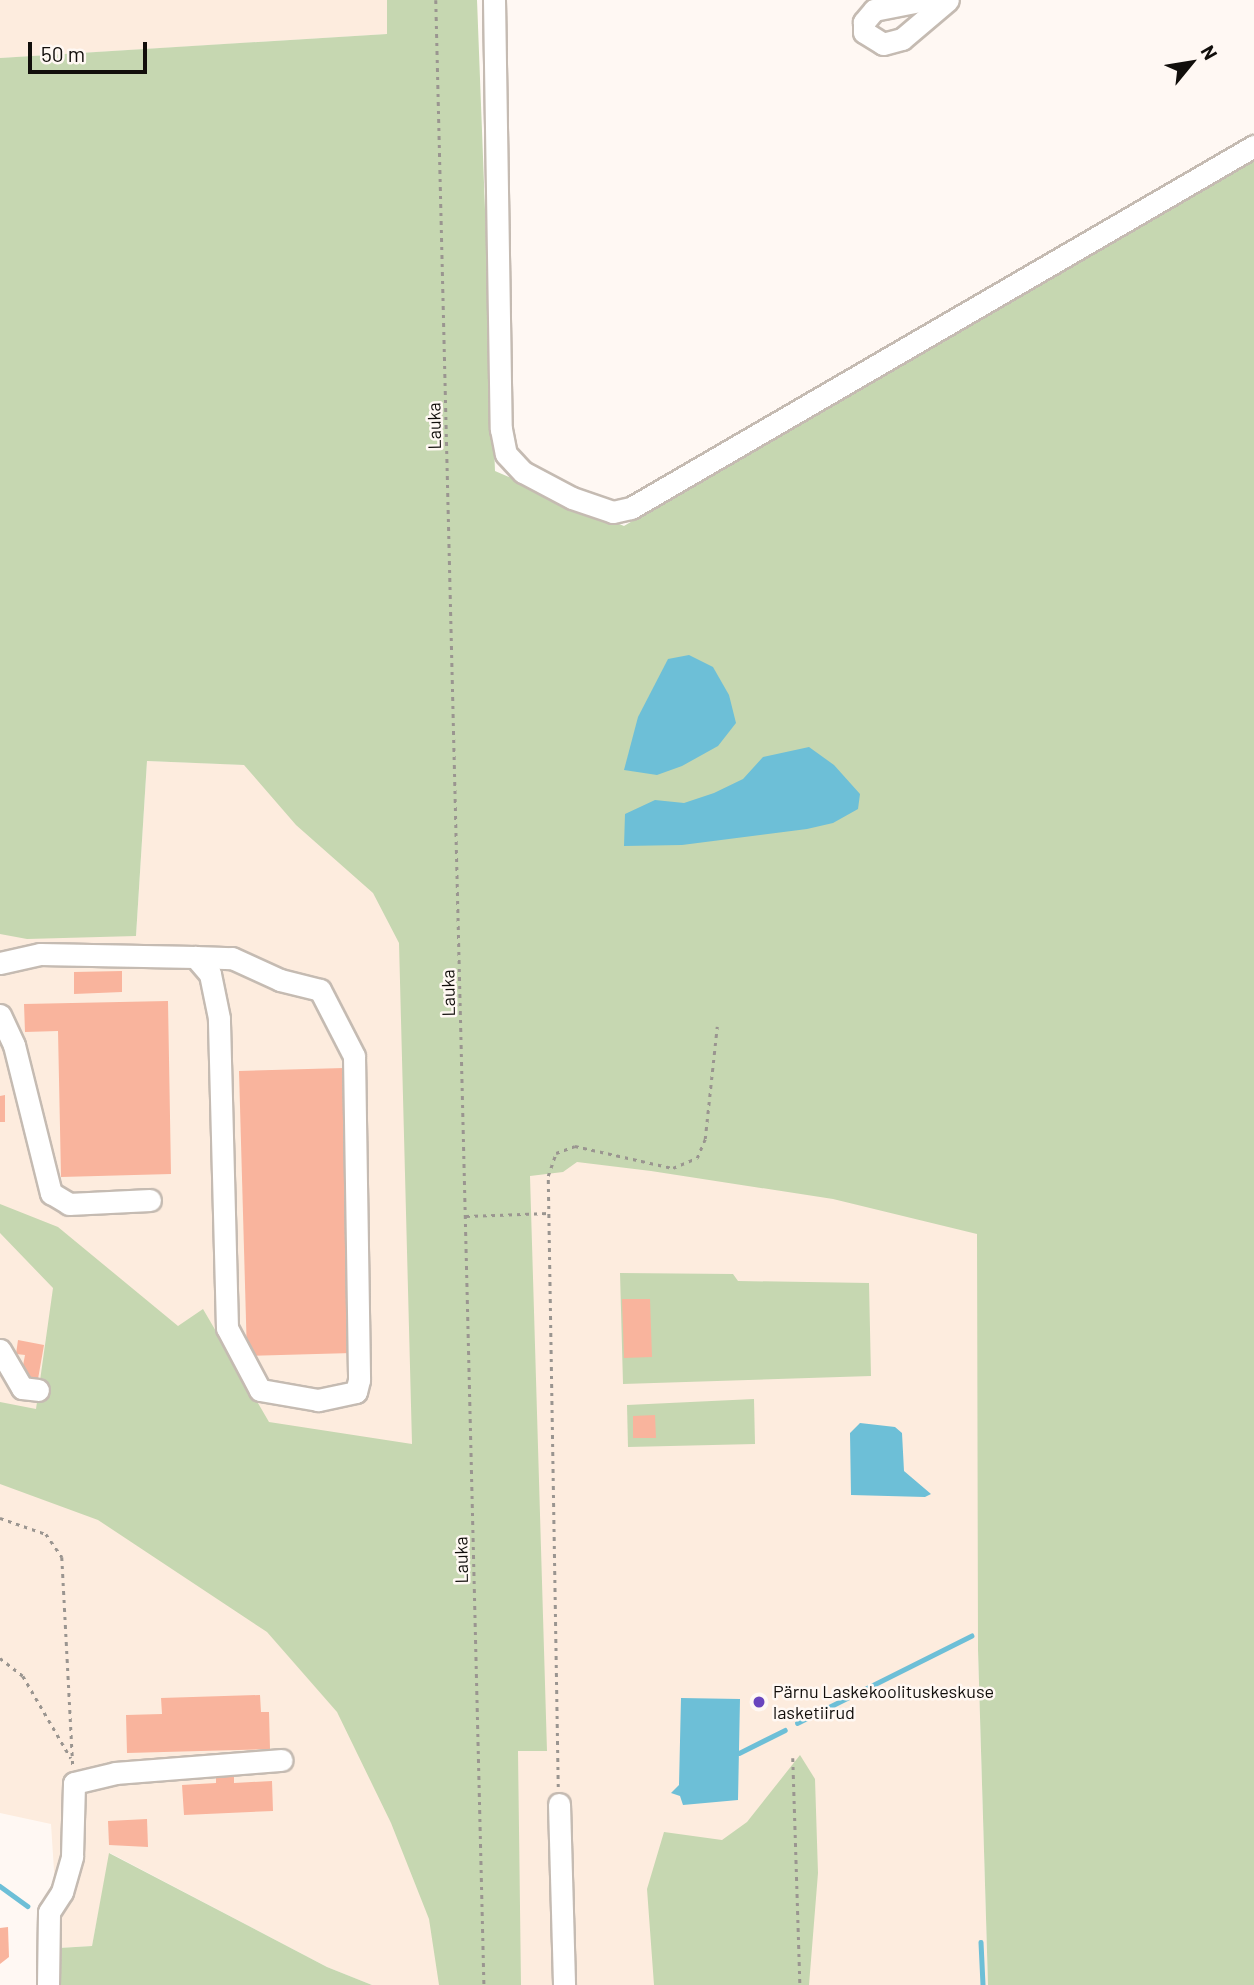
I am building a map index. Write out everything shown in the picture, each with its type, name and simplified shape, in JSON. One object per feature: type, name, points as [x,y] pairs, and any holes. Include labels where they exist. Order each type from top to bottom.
[{"type":"street","points":[[494,0],[502,429],[506,454],[523,472],[572,498],[613,512],[643,501],[1254,146]]},
{"type":"street","points":[[925,0],[874,10],[864,22],[864,32],[883,44],[902,39],[948,0]]},
{"type":"street","points":[[0,964],[40,954],[195,957],[232,958],[280,980],[320,990],[354,1056],[359,1380],[356,1392],[318,1400],[260,1390],[227,1328],[219,1018],[210,974],[195,957]]},
{"type":"street","points":[[0,1015],[14,1045],[51,1193],[69,1204],[150,1200]]},
{"type":"street","points":[[0,1350],[22,1388],[38,1390]]},
{"type":"street","points":[[48,1985],[49,1912],[62,1892],[72,1856],[74,1783],[116,1773],[281,1760]]},
{"type":"street","points":[[559,1804],[564,1985]]},
{"type":"path","name":"Lauka","points":[[436,0],[484,1985]]},
{"type":"path","points":[[559,1804],[548,1176],[556,1153],[575,1146],[673,1168],[697,1158],[705,1139],[717,1027]]},
{"type":"path","points":[[466,1216],[549,1213]]},
{"type":"path","points":[[0,1518],[46,1534],[62,1557],[72,1761],[23,1676],[0,1658]]},
{"type":"path","points":[[793,1758],[800,1985]]},
{"type":"shaded area","points":[[0,0],[477,0],[478,61],[388,34],[0,58]]},
{"type":"shaded area","points":[[0,668],[136,936],[147,761],[276,766],[1048,903],[978,1650],[988,1985],[372,1985],[327,1967],[110,1853],[92,1946],[59,1948],[51,1824],[0,1813]]},
{"type":"green space","points":[[387,0],[477,0],[495,471],[624,526],[1254,154],[1254,1985],[988,1985],[978,1650],[977,1234],[833,1199],[651,1171],[577,1162],[563,1172],[530,1176],[547,1751],[518,1751],[521,1985],[439,1985],[429,1919],[391,1823],[337,1712],[267,1632],[98,1520],[0,1484],[0,1402],[36,1409],[53,1288],[0,1233],[0,1204],[58,1227],[178,1326],[203,1309],[269,1422],[412,1444],[399,943],[373,893],[296,825],[244,765],[147,761],[136,936],[27,939],[0,934],[0,58],[387,34]]},
{"type":"green space","points":[[620,1273],[733,1274],[738,1281],[869,1283],[871,1376],[623,1384]]},
{"type":"green space","points":[[754,1399],[755,1444],[628,1447],[627,1405]]},
{"type":"green space","points":[[800,1755],[815,1779],[818,1873],[809,1985],[654,1985],[647,1889],[664,1832],[722,1840],[747,1822]]},
{"type":"green space","points":[[109,1853],[327,1967],[372,1985],[58,1985],[59,1948],[92,1946]]},
{"type":"water","points":[[689,655],[713,667],[729,695],[736,723],[718,746],[682,766],[657,775],[624,770],[638,717],[668,659]]},
{"type":"water","points":[[809,747],[834,765],[860,794],[858,809],[833,823],[807,829],[682,845],[624,846],[625,814],[655,800],[684,803],[714,793],[743,779],[763,757]]},
{"type":"water","points":[[860,1423],[895,1427],[902,1433],[904,1471],[931,1494],[925,1497],[851,1495],[850,1433]]},
{"type":"water","points":[[681,1698],[740,1699],[738,1800],[683,1805],[680,1796],[671,1793],[679,1785]]},
{"type":"building","points":[[122,971],[122,992],[74,994],[74,972]]},
{"type":"building","points":[[168,1001],[171,1174],[61,1177],[58,1031],[25,1032],[24,1004]]},
{"type":"building","points":[[344,1068],[352,1353],[247,1356],[239,1071]]},
{"type":"building","points":[[5,1095],[5,1122],[0,1122],[0,1096]]},
{"type":"building","points":[[622,1299],[650,1299],[652,1357],[624,1358]]},
{"type":"building","points":[[18,1340],[44,1345],[38,1379],[21,1376],[25,1355],[16,1354]]},
{"type":"building","points":[[655,1415],[656,1438],[633,1438],[633,1416]]},
{"type":"building","points":[[260,1695],[261,1712],[269,1712],[270,1749],[127,1753],[126,1715],[162,1714],[161,1698]]},
{"type":"building","points":[[234,1770],[234,1783],[272,1781],[273,1811],[184,1815],[182,1785],[216,1783],[216,1771]]},
{"type":"building","points":[[147,1819],[148,1847],[109,1845],[108,1821]]},
{"type":"building","points":[[8,1927],[9,1957],[0,1964],[0,1928]]},
{"type":"waterway","points":[[797,1723],[971,1636]]},
{"type":"waterway","points":[[739,1753],[785,1730]]},
{"type":"waterway","points":[[0,1886],[28,1906]]},
{"type":"waterway","points":[[981,1942],[983,1985]]},
{"type":"place","name":"Pärnu Laskekoolituskeskuse lasketiirud","points":[[759,1702]]}]
